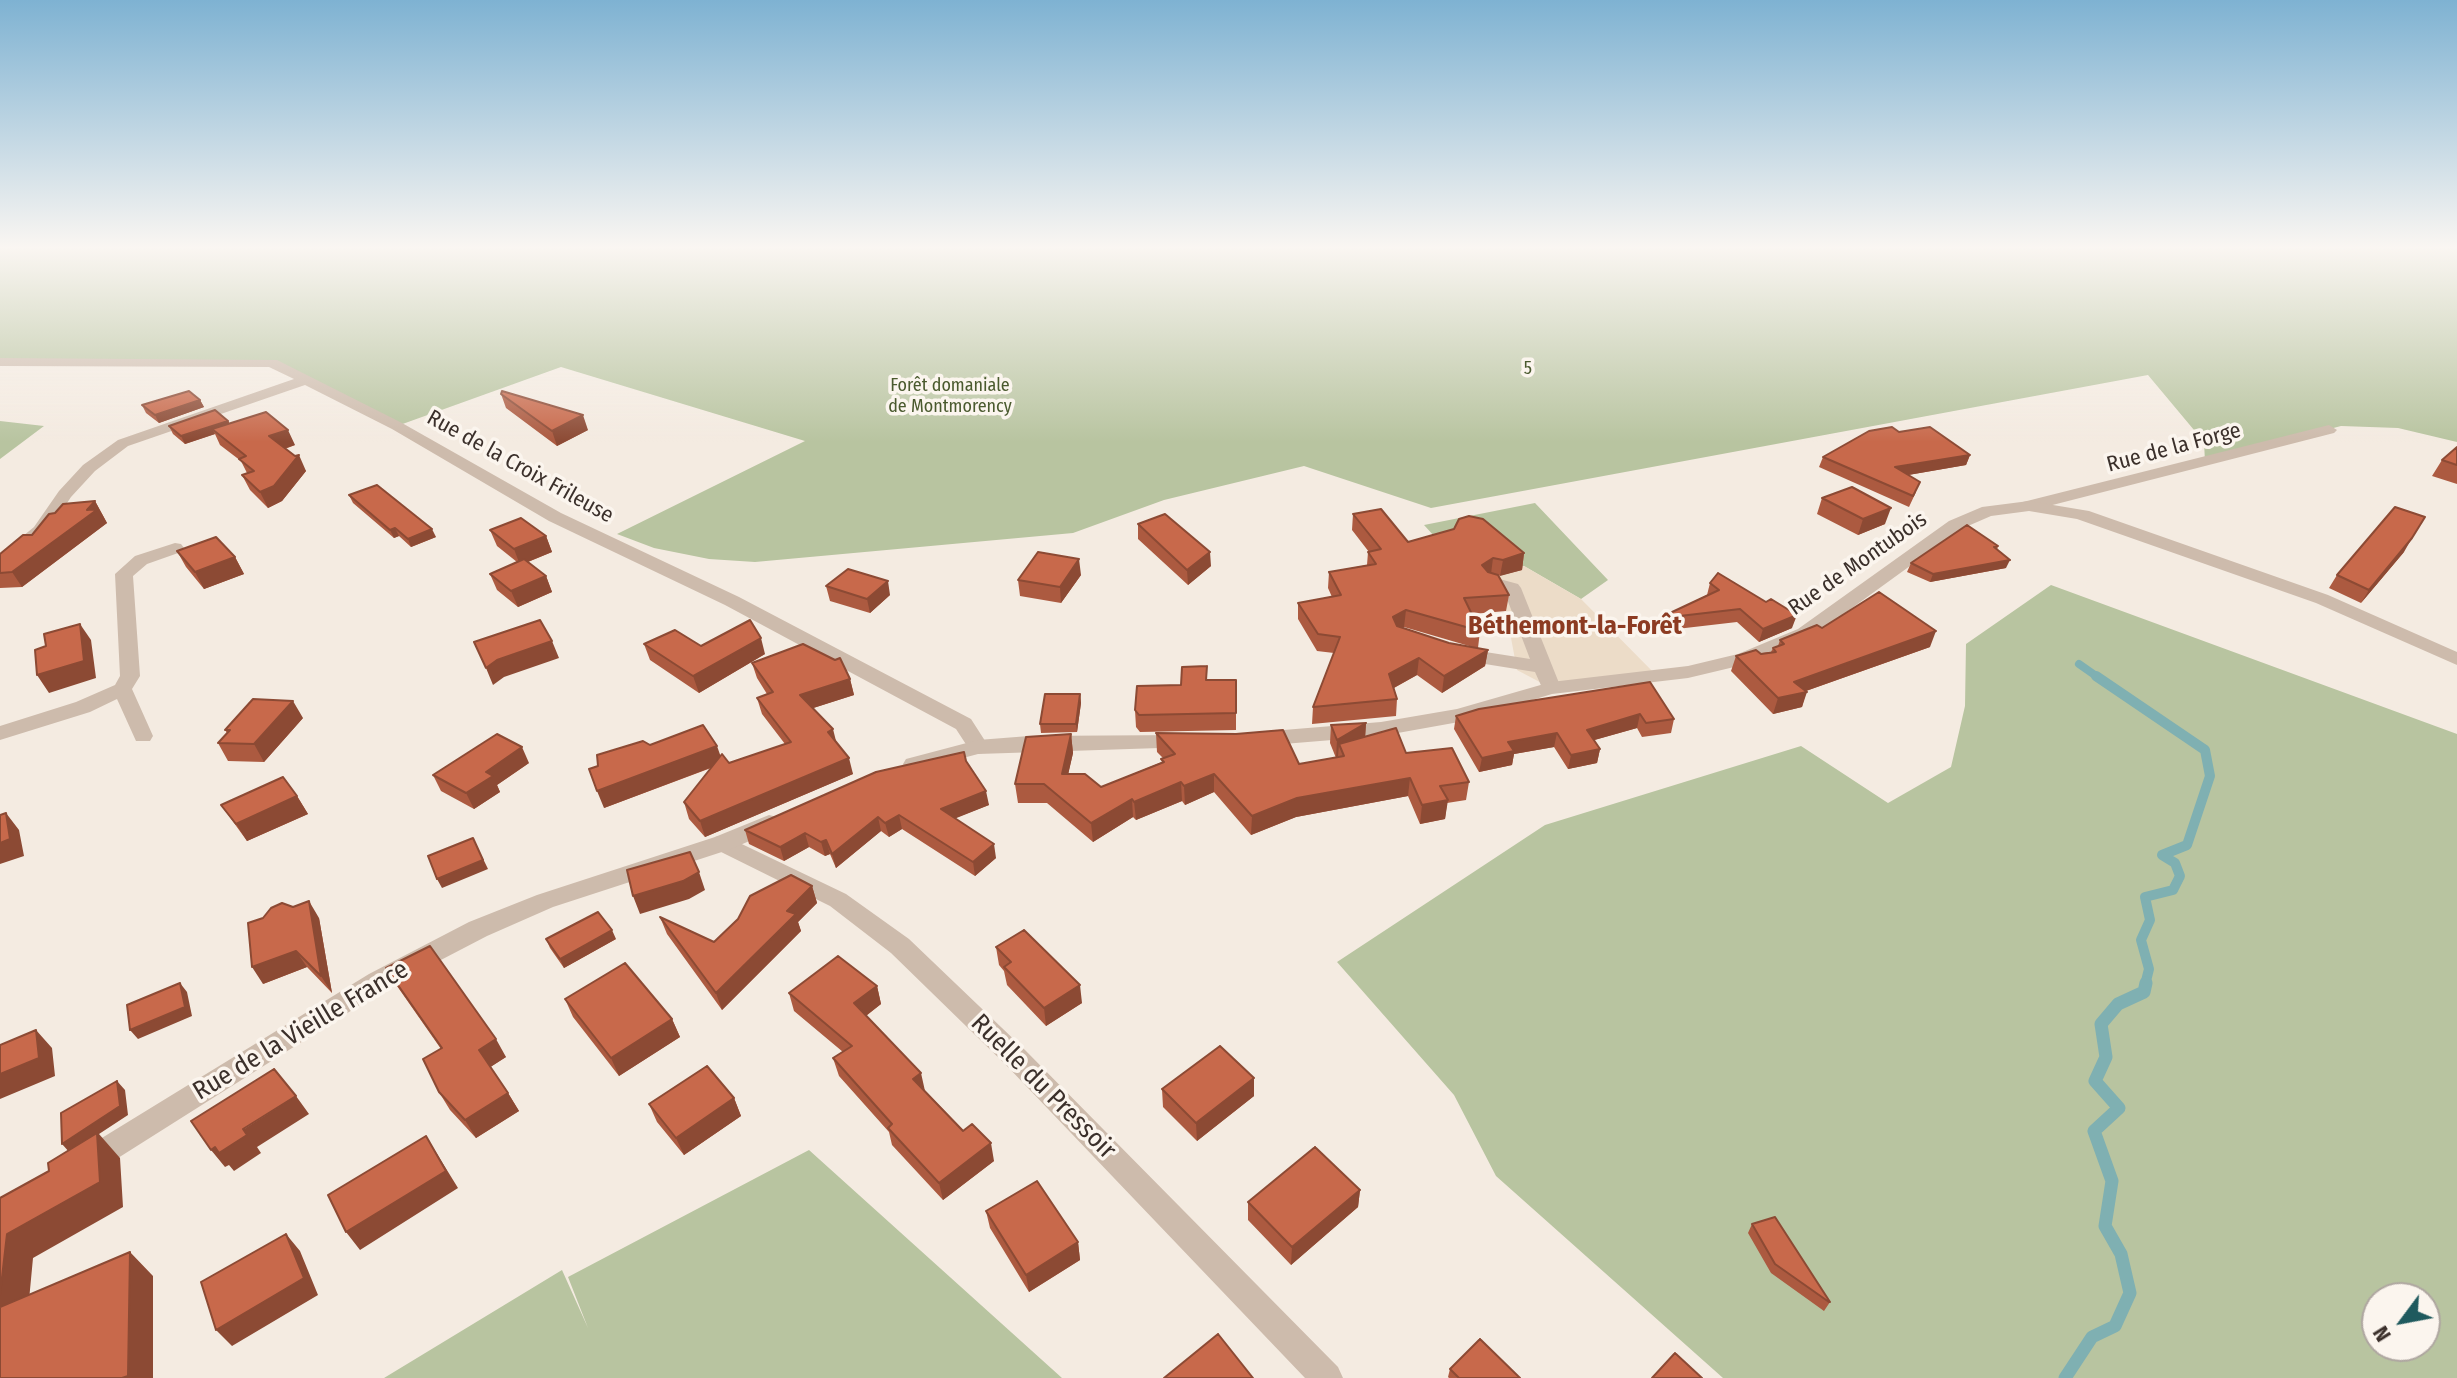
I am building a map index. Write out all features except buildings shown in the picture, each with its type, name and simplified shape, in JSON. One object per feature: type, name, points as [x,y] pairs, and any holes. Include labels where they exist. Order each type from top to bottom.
[{"type":"street","name":"Rue de la Croix Frileuse","points":[[0,362],[272,363],[397,426],[555,517],[732,601],[917,698],[964,724],[978,747]]},
{"type":"street","points":[[0,564],[40,531],[65,494],[89,468],[123,443],[303,381]]},
{"type":"street","name":"Rue de la Forge","points":[[2029,506],[2329,430]]},
{"type":"street","name":"Rue de Montubois","points":[[1240,740],[1396,726],[1459,715],[1551,688],[1688,672],[1744,659],[1805,633],[1955,525],[1988,511],[2029,506],[2083,515],[2307,594],[2457,659]]},
{"type":"street","points":[[0,733],[83,707],[122,689],[130,676],[124,574],[141,560],[175,548]]},
{"type":"street","points":[[1492,582],[1519,583],[1551,688]]},
{"type":"street","points":[[1442,649],[1543,667]]},
{"type":"street","points":[[122,689],[143,736]]},
{"type":"street","points":[[893,770],[978,747],[1029,743],[1209,742]]},
{"type":"street","name":"Rue de la Vieille France","points":[[65,1176],[378,981],[478,929],[545,901],[723,843],[794,812]]},
{"type":"street","name":"Ruelle du Pressoir","points":[[723,843],[838,900],[900,946],[1016,1058],[1327,1378]]},
{"type":"green space","name":"Forêt domaniale de Montmorency","points":[[0,313],[2457,313],[2457,442],[2398,428],[2341,426],[2205,462],[2204,442],[2148,375],[1431,508],[1304,466],[1164,500],[1073,533],[755,562],[709,559],[654,548],[617,534],[805,441],[561,367],[397,426],[272,363],[0,362]]},
{"type":"green space","points":[[0,421],[44,426],[0,459]]},
{"type":"green space","points":[[1535,503],[1608,580],[1581,599],[1524,566],[1517,567],[1508,540],[1499,532],[1445,548],[1424,525]]},
{"type":"green space","points":[[2051,585],[2457,734],[2457,1378],[1723,1378],[1496,1176],[1454,1095],[1337,962],[1545,825],[1801,746],[1888,803],[1951,767],[1965,706],[1966,644]]},
{"type":"green space","points":[[809,1150],[1062,1378],[384,1378],[562,1270],[588,1328],[568,1277]]},
{"type":"shaded area","points":[[1524,566],[1581,599],[1657,676],[1551,688],[1517,670],[1506,611],[1494,576]]},
{"type":"waterway","points":[[2079,664],[2099,678]]},
{"type":"waterway","points":[[2096,676],[2205,750],[2210,776],[2187,845],[2162,855],[2175,863],[2180,876],[2173,890],[2145,897],[2150,920],[2141,940],[2149,969],[2145,985]]},
{"type":"waterway","points":[[2065,1378],[2092,1337],[2115,1326],[2130,1293],[2121,1254],[2105,1226],[2112,1181],[2094,1131],[2119,1108],[2095,1081],[2106,1057],[2101,1024],[2118,1004],[2144,992],[2146,983]]},
{"type":"district","name":"Béthemont-la-Forêt","points":[[1575,627]]},
{"type":"park label","name":"5","points":[[1528,369]]}]
